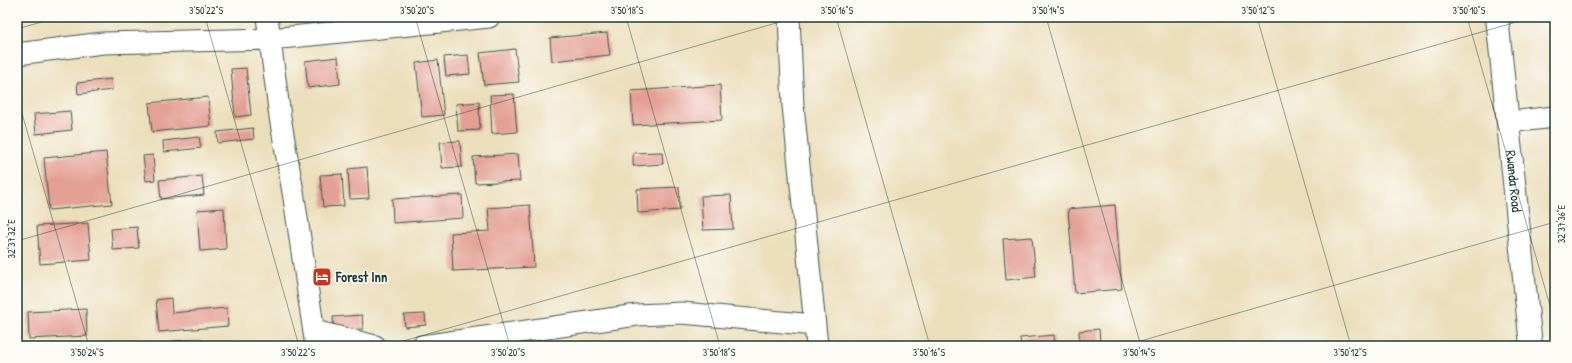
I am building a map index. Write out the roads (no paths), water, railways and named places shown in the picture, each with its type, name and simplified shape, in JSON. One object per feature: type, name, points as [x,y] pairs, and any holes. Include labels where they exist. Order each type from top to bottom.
[{"type":"highway","name":"Rwanda Road","points":[[1497,17],[1531,346]]},
{"type":"street","points":[[267,17],[280,117],[315,338],[375,346]]},
{"type":"street","points":[[17,54],[103,43],[271,39],[489,17]]},
{"type":"street","points":[[789,17],[793,105],[817,346]]},
{"type":"street","points":[[1508,122],[1555,117]]},
{"type":"street","points":[[422,346],[637,315],[682,313],[815,325]]},
{"type":"place","name":"Forest Inn","points":[[322,277]]}]
